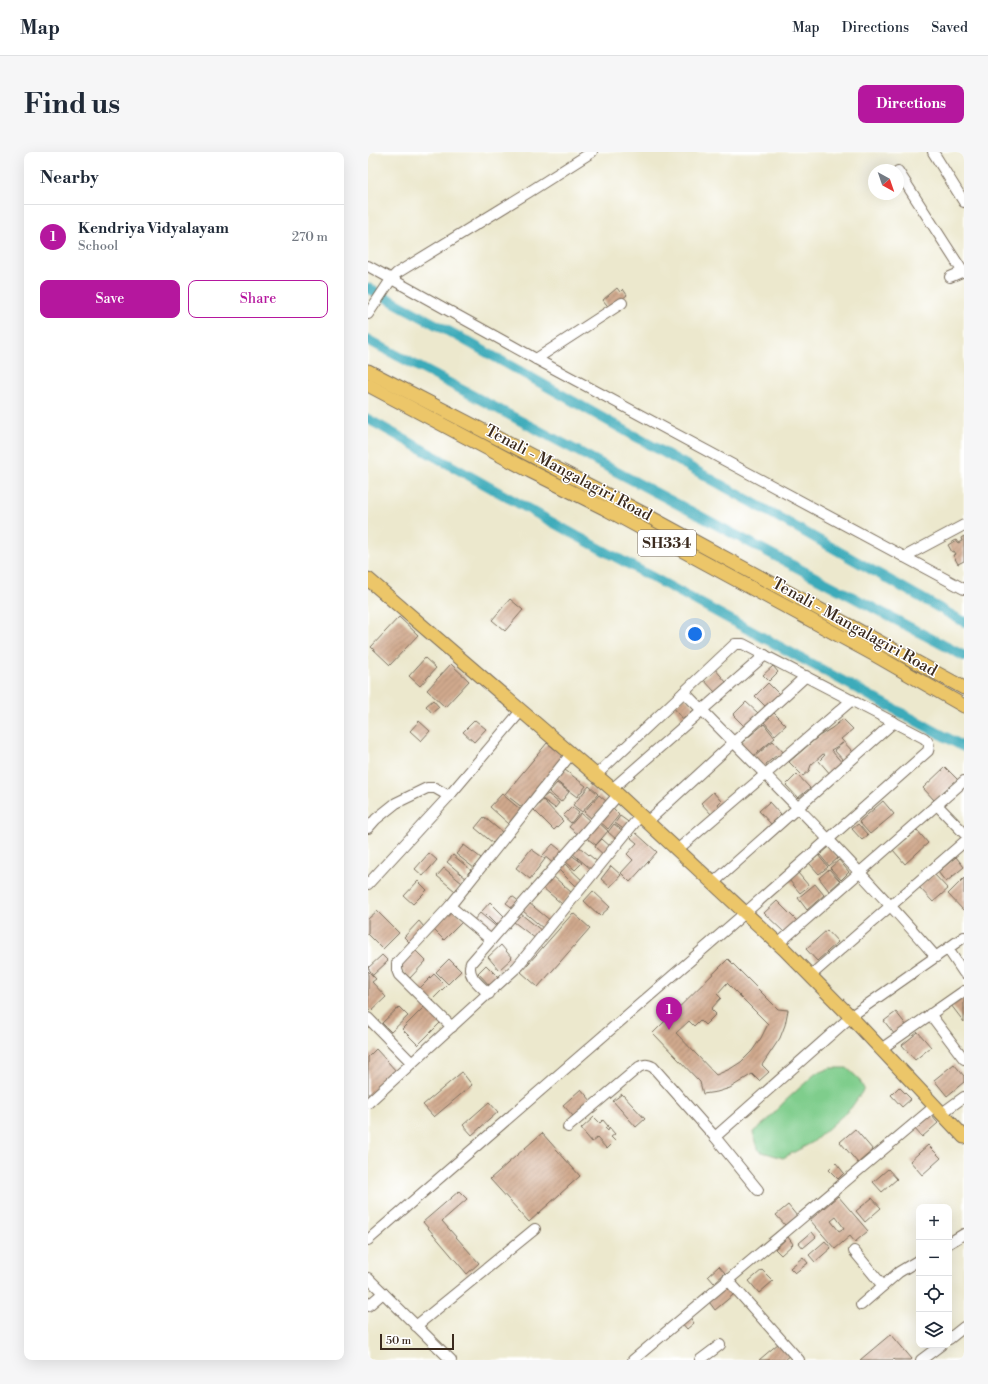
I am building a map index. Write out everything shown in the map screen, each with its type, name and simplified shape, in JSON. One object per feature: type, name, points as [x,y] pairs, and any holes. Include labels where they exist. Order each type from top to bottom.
[{"type":"main road","name":"SH334","points":[[368,371],[646,515],[964,688]]},
{"type":"main road","name":"Tenali - Mangalagiri Road","points":[[368,385],[530,471],[604,508],[874,655],[964,706]]},
{"type":"main road","points":[[368,579],[615,792],[745,913],[851,1017],[964,1137]]},
{"type":"street","points":[[369,312],[389,282],[402,269],[530,192],[592,152]]},
{"type":"street","points":[[933,152],[964,202]]},
{"type":"street","points":[[904,181],[964,272],[950,277]]},
{"type":"street","points":[[368,266],[389,282],[536,359],[964,589]]},
{"type":"street","points":[[536,359],[622,303]]},
{"type":"street","points":[[904,557],[964,525]]},
{"type":"street","points":[[368,1240],[745,913],[928,751],[930,746],[928,741],[852,700],[743,644],[735,644],[596,776]]},
{"type":"street","points":[[489,994],[470,974],[469,969],[471,963],[615,792],[702,710],[765,655]]},
{"type":"street","points":[[368,1103],[517,967],[644,819],[734,742],[806,676]]},
{"type":"street","points":[[684,692],[891,905],[936,957]]},
{"type":"street","points":[[677,850],[852,700]]},
{"type":"street","points":[[368,884],[449,796],[521,711]]},
{"type":"street","points":[[712,883],[894,722]]},
{"type":"street","points":[[452,1027],[399,975],[397,963],[400,958],[450,906],[571,754]]},
{"type":"street","points":[[778,944],[964,781]]},
{"type":"street","points":[[368,828],[376,819],[396,803],[427,788],[435,788],[449,796]]},
{"type":"street","points":[[937,805],[964,833]]},
{"type":"street","points":[[810,976],[964,842]]},
{"type":"street","points":[[450,906],[491,940]]},
{"type":"street","points":[[715,1137],[851,1017],[964,937]]},
{"type":"street","points":[[948,949],[964,972]]},
{"type":"street","points":[[881,1049],[964,991]]},
{"type":"street","points":[[930,1014],[964,1059]]},
{"type":"street","points":[[368,1018],[412,1063]]},
{"type":"street","points":[[568,1128],[644,1064],[652,1067],[715,1137],[758,1190]]},
{"type":"street","points":[[633,1360],[727,1279],[938,1109],[964,1096]]},
{"type":"street","points":[[416,1326],[535,1229]]},
{"type":"street","points":[[952,1241],[964,1234]]},
{"type":"street","points":[[854,1251],[883,1286]]},
{"type":"street","points":[[861,1305],[900,1272],[916,1262]]},
{"type":"street","points":[[368,1278],[451,1360]]},
{"type":"street","points":[[727,1279],[798,1360]]},
{"type":"street","points":[[368,1306],[383,1294]]},
{"type":"street","points":[[952,1337],[964,1327]]},
{"type":"street","points":[[700,1360],[720,1344]]},
{"type":"street","points":[[921,1360],[937,1348]]},
{"type":"green space","points":[[830,1068],[847,1068],[859,1079],[864,1089],[851,1108],[813,1142],[783,1158],[759,1151],[753,1132],[768,1120],[783,1103],[815,1074]]},
{"type":"building","points":[[617,288],[620,292],[623,289],[627,295],[610,309],[603,300]]},
{"type":"building","points":[[964,536],[964,561],[958,564],[953,555],[956,554],[954,551],[952,552],[948,545],[956,540],[958,543],[962,541],[961,538]]},
{"type":"building","points":[[510,599],[523,610],[505,631],[492,620]]},
{"type":"building","points":[[399,617],[418,635],[390,665],[371,647]]},
{"type":"building","points":[[425,658],[436,668],[420,686],[409,676]]},
{"type":"building","points":[[451,664],[469,681],[445,707],[427,690]]},
{"type":"building","points":[[773,666],[778,672],[769,681],[763,675]]},
{"type":"building","points":[[715,669],[726,682],[715,692],[703,679]]},
{"type":"building","points":[[768,683],[780,695],[767,708],[755,696]]},
{"type":"building","points":[[685,697],[695,709],[683,719],[673,707]]},
{"type":"building","points":[[433,700],[439,707],[432,713],[426,706]]},
{"type":"building","points":[[746,702],[758,713],[745,727],[733,715]]},
{"type":"building","points":[[774,713],[786,725],[775,735],[764,722]]},
{"type":"building","points":[[843,719],[853,729],[841,739],[854,753],[844,761],[834,750],[843,743],[831,750],[843,764],[831,775],[819,761],[825,755],[823,754],[811,765],[809,771],[803,776],[789,762],[819,736]]},
{"type":"building","points":[[475,720],[486,729],[474,742],[463,732]]},
{"type":"building","points":[[419,721],[430,731],[421,741],[410,731]]},
{"type":"building","points":[[764,724],[775,738],[751,758],[740,744]]},
{"type":"building","points":[[773,741],[784,753],[779,757],[777,755],[766,764],[767,768],[765,769],[754,757]]},
{"type":"building","points":[[547,743],[565,757],[524,809],[505,794]]},
{"type":"building","points":[[945,767],[958,780],[935,801],[923,788]]},
{"type":"building","points":[[565,770],[586,786],[577,797],[556,781]]},
{"type":"building","points":[[797,774],[810,788],[798,798],[786,785]]},
{"type":"building","points":[[557,783],[569,792],[561,802],[549,792]]},
{"type":"building","points":[[589,786],[598,794],[582,812],[573,805]]},
{"type":"building","points":[[713,792],[721,801],[718,804],[721,808],[712,815],[701,803]]},
{"type":"building","points":[[502,794],[521,810],[509,824],[490,807]]},
{"type":"building","points":[[548,794],[559,803],[555,808],[544,800],[540,800]]},
{"type":"building","points":[[599,795],[607,802],[592,819],[584,812]]},
{"type":"building","points":[[543,800],[563,821],[554,830],[534,810]]},
{"type":"building","points":[[883,801],[894,814],[870,834],[859,822]]},
{"type":"building","points":[[769,802],[781,815],[771,824],[759,811]]},
{"type":"building","points":[[610,806],[619,815],[608,829],[598,820]]},
{"type":"building","points":[[572,807],[579,813],[571,823],[563,816]]},
{"type":"building","points":[[581,813],[591,822],[580,836],[569,827]]},
{"type":"building","points":[[620,816],[631,824],[626,831],[615,823]]},
{"type":"building","points":[[484,817],[502,832],[493,843],[475,828]]},
{"type":"building","points":[[597,821],[608,831],[596,845],[584,836]]},
{"type":"building","points":[[614,824],[624,832],[617,840],[608,832]]},
{"type":"building","points":[[858,824],[868,835],[862,840],[852,829]]},
{"type":"building","points":[[917,830],[928,843],[905,864],[893,850]]},
{"type":"building","points":[[636,833],[657,852],[630,882],[621,873],[633,860],[627,854],[637,843],[631,838]]},
{"type":"building","points":[[602,839],[612,848],[605,856],[595,847]]},
{"type":"building","points":[[553,844],[564,853],[554,864],[543,855]]},
{"type":"building","points":[[464,845],[481,858],[474,868],[456,854]]},
{"type":"building","points":[[578,846],[599,863],[592,870],[572,853]]},
{"type":"building","points":[[829,847],[838,858],[829,866],[820,855]]},
{"type":"building","points":[[531,849],[545,859],[530,879],[516,868]]},
{"type":"building","points":[[429,853],[437,860],[423,876],[415,869]]},
{"type":"building","points":[[570,854],[582,863],[575,870],[565,861]]},
{"type":"building","points":[[453,855],[471,870],[468,873],[467,879],[447,862]]},
{"type":"building","points":[[818,855],[828,867],[819,874],[809,863]]},
{"type":"building","points":[[956,857],[964,867],[946,882],[938,872]]},
{"type":"building","points":[[839,860],[849,872],[841,880],[830,868]]},
{"type":"building","points":[[563,862],[584,882],[577,888],[557,868]]},
{"type":"building","points":[[611,866],[621,875],[610,887],[601,879]]},
{"type":"building","points":[[444,868],[462,883],[455,891],[437,876]]},
{"type":"building","points":[[829,869],[840,881],[829,891],[819,878]]},
{"type":"building","points":[[798,873],[809,886],[800,893],[789,880]]},
{"type":"building","points":[[934,874],[948,889],[933,902],[919,887]]},
{"type":"building","points":[[553,876],[572,893],[562,904],[543,888]]},
{"type":"building","points":[[964,878],[964,911],[948,894]]},
{"type":"building","points":[[418,881],[427,890],[413,904],[404,896]]},
{"type":"building","points":[[815,884],[824,895],[807,910],[798,898]]},
{"type":"building","points":[[593,891],[610,907],[600,916],[584,901]]},
{"type":"building","points":[[512,896],[520,902],[514,909],[506,903]]},
{"type":"building","points":[[777,901],[797,921],[785,933],[764,913]]},
{"type":"building","points":[[490,902],[508,920],[499,928],[482,911]]},
{"type":"building","points":[[529,903],[551,921],[544,929],[523,911]]},
{"type":"building","points":[[451,907],[464,920],[444,940],[431,927]]},
{"type":"building","points":[[377,911],[399,933],[383,949],[368,934],[368,919]]},
{"type":"building","points":[[480,913],[499,929],[491,938],[472,922]]},
{"type":"building","points":[[573,913],[590,928],[538,987],[521,972]]},
{"type":"building","points":[[521,914],[542,931],[536,939],[514,922]]},
{"type":"building","points":[[419,921],[424,927],[409,942],[404,937]]},
{"type":"building","points":[[827,930],[838,942],[817,961],[806,949]]},
{"type":"building","points":[[501,945],[512,958],[499,970],[488,957]]},
{"type":"building","points":[[414,949],[426,961],[410,978],[398,966]]},
{"type":"building","points":[[382,955],[388,961],[373,975],[368,968]]},
{"type":"building","points":[[449,959],[461,971],[448,984],[436,972]]},
{"type":"building","points":[[728,959],[778,1009],[788,1010],[785,1025],[780,1038],[762,1065],[769,1072],[759,1081],[752,1074],[730,1088],[717,1092],[703,1094],[700,1082],[653,1033]],"holes":[[[727,983],[768,1024],[752,1051],[741,1062],[716,1075],[676,1033],[689,1021],[694,1026],[700,1020],[705,1025],[716,1014],[711,1009],[721,998],[717,994]]]},
{"type":"building","points":[[486,965],[498,977],[490,986],[478,973]]},
{"type":"building","points":[[368,971],[376,979],[372,982],[386,997],[371,1011],[368,1008]]},
{"type":"building","points":[[434,974],[446,986],[430,1002],[418,990]]},
{"type":"building","points":[[964,996],[964,1022],[951,1005]]},
{"type":"building","points":[[426,1005],[442,1021],[418,1045],[402,1029]]},
{"type":"building","points":[[399,1007],[408,1016],[391,1032],[382,1023]]},
{"type":"building","points":[[896,1012],[907,1026],[895,1035],[884,1021]]},
{"type":"building","points":[[918,1032],[931,1047],[915,1060],[902,1045]]},
{"type":"building","points":[[376,1049],[397,1072],[368,1098],[368,1057]]},
{"type":"building","points":[[954,1064],[964,1076],[964,1082],[947,1096],[934,1080]]},
{"type":"building","points":[[462,1072],[472,1085],[434,1117],[423,1105]]},
{"type":"building","points":[[899,1087],[911,1099],[902,1107],[891,1095]]},
{"type":"building","points":[[581,1089],[592,1102],[574,1117],[563,1105]]},
{"type":"building","points":[[622,1094],[645,1119],[636,1127],[613,1101]]},
{"type":"building","points":[[489,1102],[498,1112],[472,1135],[463,1125]]},
{"type":"building","points":[[930,1114],[938,1123],[922,1137],[914,1128]]},
{"type":"building","points":[[594,1117],[600,1123],[603,1120],[608,1126],[605,1128],[608,1131],[609,1127],[615,1134],[611,1137],[615,1141],[607,1149],[597,1138],[592,1142],[581,1129]]},
{"type":"building","points":[[855,1129],[873,1150],[858,1163],[840,1142]]},
{"type":"building","points":[[542,1133],[580,1176],[529,1222],[490,1179]]},
{"type":"building","points":[[928,1145],[941,1158],[922,1175],[910,1161]]},
{"type":"building","points":[[836,1163],[844,1173],[838,1179],[829,1170]]},
{"type":"building","points":[[888,1169],[897,1179],[882,1192],[873,1182]]},
{"type":"building","points":[[459,1191],[467,1199],[442,1221],[479,1263],[467,1274],[423,1222]]},
{"type":"building","points":[[838,1196],[868,1231],[855,1242],[850,1236],[835,1249],[810,1220]],"holes":[[[836,1217],[844,1228],[839,1231],[831,1221]]]},
{"type":"building","points":[[872,1198],[881,1208],[865,1222],[856,1211]]},
{"type":"building","points":[[788,1205],[797,1216],[786,1226],[776,1215]]},
{"type":"building","points":[[812,1232],[816,1237],[803,1248],[799,1243]]},
{"type":"building","points":[[788,1237],[793,1244],[781,1255],[775,1249]]},
{"type":"building","points":[[825,1241],[831,1248],[815,1262],[809,1255]]},
{"type":"building","points":[[803,1257],[808,1263],[795,1273],[790,1268]]},
{"type":"building","points":[[719,1266],[725,1273],[714,1283],[708,1276]]},
{"type":"building","points":[[762,1270],[773,1281],[759,1293],[749,1281]]},
{"type":"building","points":[[725,1285],[733,1295],[715,1310],[707,1299]]},
{"type":"building","points":[[688,1315],[694,1323],[687,1329],[681,1322]]},
{"type":"building","points":[[891,1334],[912,1359],[911,1360],[860,1360]]},
{"type":"building","points":[[779,1343],[790,1355],[784,1360],[759,1360]]},
{"type":"waterway","points":[[368,288],[461,338],[964,622]]},
{"type":"waterway","points":[[368,340],[964,656]]},
{"type":"waterway","points":[[368,419],[566,530],[964,747]]},
{"type":"place","name":"Kendriya Vidyalayam","points":[[669,1030]]}]
